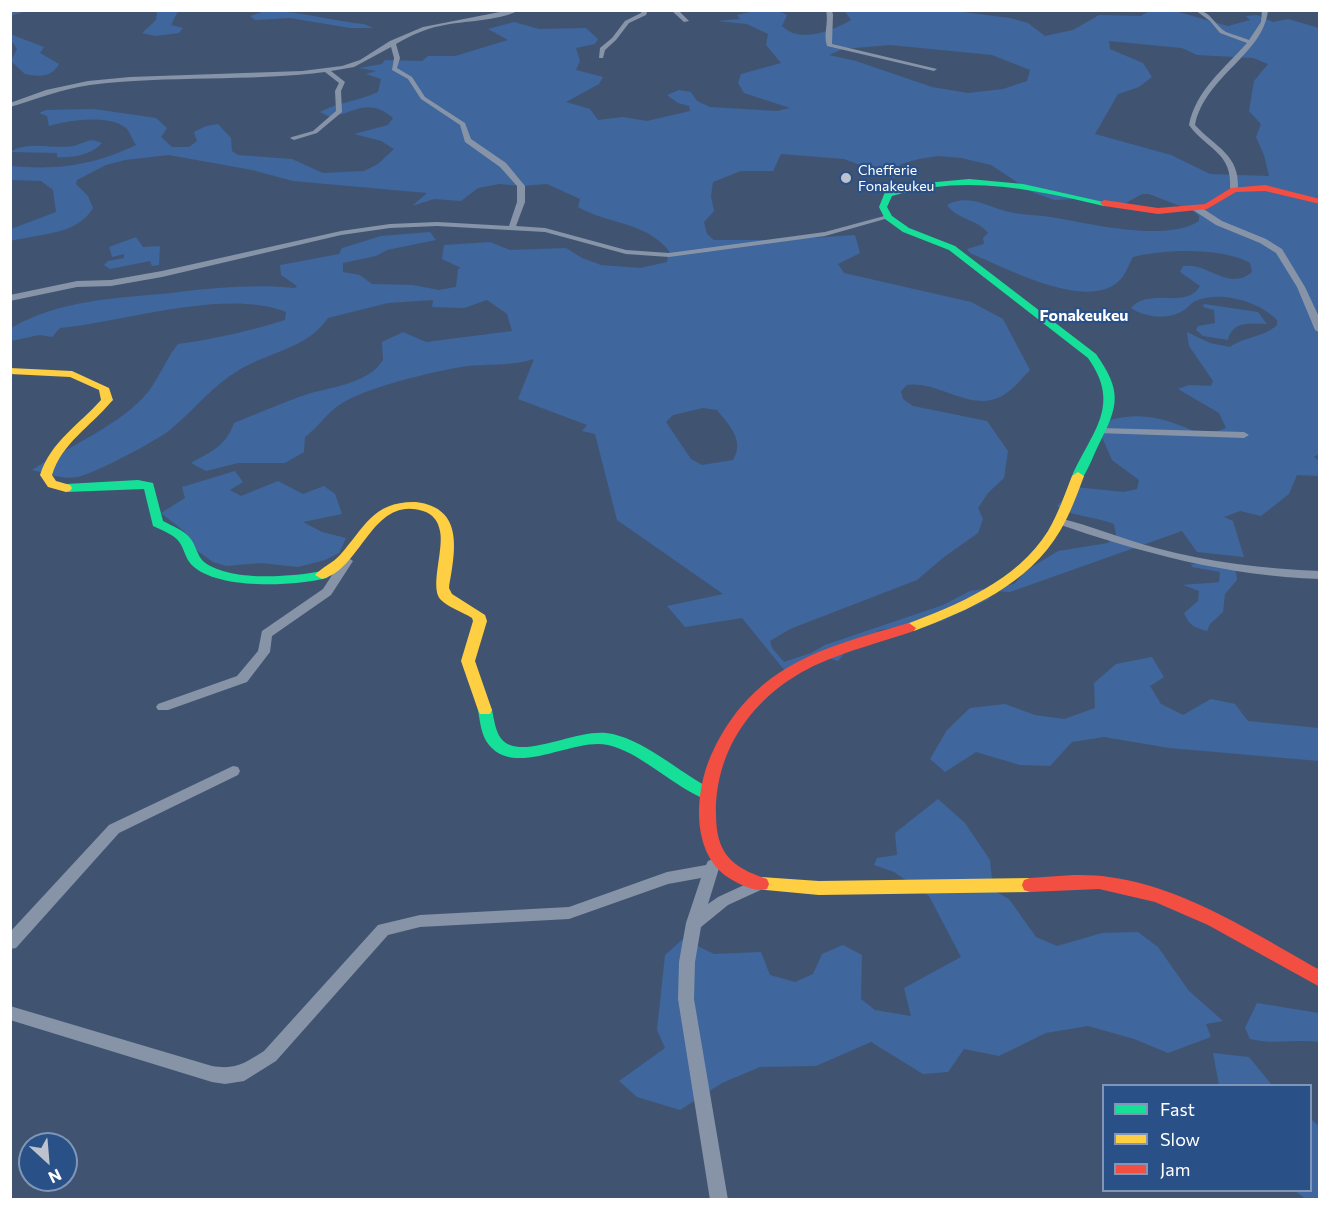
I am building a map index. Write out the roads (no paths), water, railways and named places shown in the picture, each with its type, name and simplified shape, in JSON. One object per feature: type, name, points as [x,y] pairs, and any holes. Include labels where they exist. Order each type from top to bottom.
[{"type":"street","points":[[10,105],[45,92],[100,83],[327,71],[355,64],[392,42],[429,26],[501,16],[517,10]]},
{"type":"street","points":[[601,57],[602,49],[614,39],[627,22],[644,14],[645,10]]},
{"type":"street","points":[[674,10],[686,21]]},
{"type":"street","points":[[774,10],[808,10]]},
{"type":"street","points":[[829,10],[832,20],[827,34],[829,45],[934,69]]},
{"type":"street","points":[[1198,10],[1212,20],[1222,32],[1250,42]]},
{"type":"street","points":[[1234,190],[1233,167],[1229,160],[1220,149],[1195,129],[1192,122],[1198,103],[1210,85],[1250,42],[1265,20],[1265,10]]},
{"type":"street","points":[[392,42],[397,58],[394,69],[410,78],[423,98],[463,124],[468,140],[503,165],[521,186],[521,202],[512,227]]},
{"type":"street","points":[[294,138],[315,132],[339,112],[338,91],[342,82],[327,71]]},
{"type":"street","points":[[719,1200],[686,999],[687,963],[694,923],[713,864],[706,793],[712,766],[723,744],[745,714],[778,680],[806,664],[929,621],[966,604],[1024,565],[1046,544],[1059,521],[1090,447],[1101,432],[1110,408],[1111,392],[1104,369],[1092,356],[952,248],[906,230],[888,217],[883,203],[888,194],[896,189],[958,179],[998,180],[1145,210],[1196,208],[1220,201],[1234,190],[1270,188],[1320,202]]},
{"type":"street","points":[[1196,208],[1219,223],[1263,241],[1280,251],[1301,287],[1320,330]]},
{"type":"street","points":[[10,298],[77,284],[111,283],[162,274],[364,229],[437,224],[551,230],[626,252],[669,255],[825,234],[888,217]]},
{"type":"street","points":[[10,371],[72,375],[96,382],[107,392],[107,400],[100,410],[68,438],[49,459],[46,475],[53,485],[78,490],[134,482],[148,486],[157,523],[182,537],[197,563],[215,574],[298,580],[330,572],[348,560]]},
{"type":"street","points":[[1101,432],[1244,435]]},
{"type":"street","points":[[163,707],[242,679],[264,652],[266,634],[327,592],[348,560],[367,524],[387,510],[419,505],[437,512],[446,529],[442,588],[446,597],[478,615],[481,620],[480,630],[467,656],[468,666],[476,682],[494,742],[501,748],[519,754],[592,736],[606,737],[619,742],[679,780],[706,793]]},
{"type":"street","points":[[1059,521],[1156,553],[1221,567],[1282,575],[1320,575]]},
{"type":"street","points":[[10,943],[114,829],[233,771]]},
{"type":"street","points":[[10,1013],[212,1074],[225,1076],[244,1073],[270,1056],[383,930],[429,920],[569,913],[713,864],[760,884],[782,887],[879,889],[1096,882],[1119,884],[1157,896],[1208,918],[1320,979]]},
{"type":"street","points":[[694,923],[723,901],[760,884]]},
{"type":"waterway","points":[[10,14],[26,10]]},
{"type":"place","name":"Chefferie Fonakeukeu","points":[[846,178]]},
{"type":"district","name":"Fonakeukeu","points":[[1084,316]]}]
